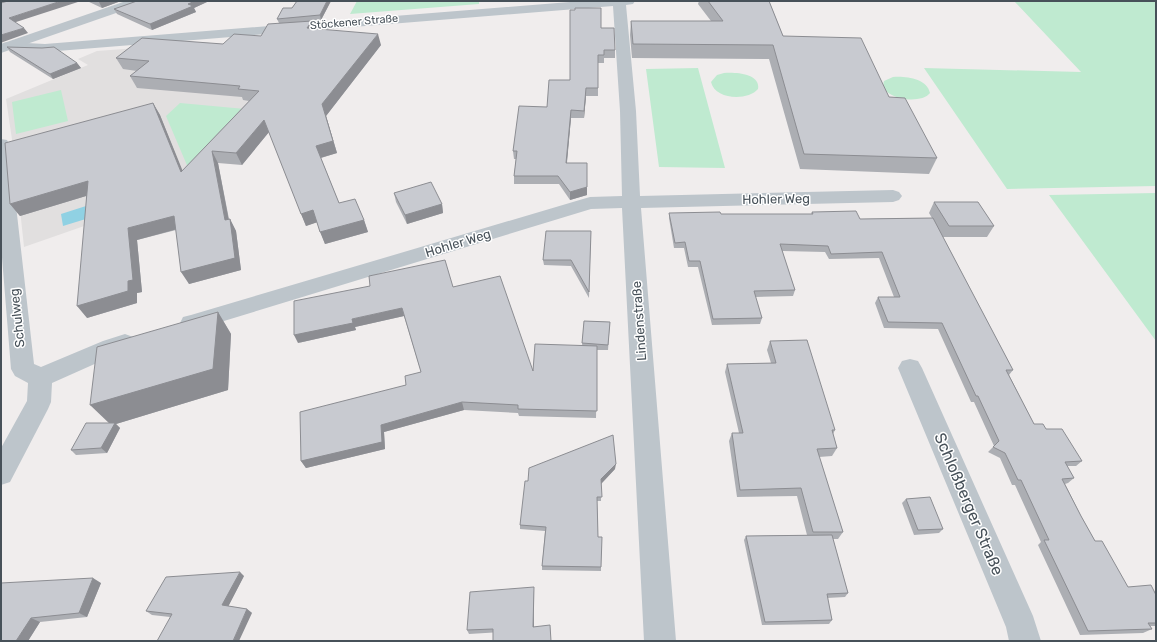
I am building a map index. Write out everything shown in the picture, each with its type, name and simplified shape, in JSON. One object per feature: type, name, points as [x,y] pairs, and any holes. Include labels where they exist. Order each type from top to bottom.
[{"type":"street","points":[[5,47],[138,1]]},
{"type":"street","name":"Stöckener Straße","points":[[5,47],[52,48],[622,1]]},
{"type":"street","name":"Lindenstraße","points":[[622,1],[631,202],[660,641]]},
{"type":"street","name":"Schulweg","points":[[1,144],[23,369],[40,378]]},
{"type":"street","name":"Hohler Weg","points":[[174,328],[590,203],[893,196]]},
{"type":"street","points":[[1,473],[39,402],[40,378],[111,347],[146,336]]},
{"type":"street","name":"Schloßberger Straße","points":[[910,368],[1022,627],[1025,641]]},
{"type":"shaded area","points":[[151,47],[311,51],[176,194],[24,247],[14,153],[6,99],[88,65],[78,59],[97,51]]},
{"type":"green space","points":[[357,1],[479,1],[479,4],[350,14]]},
{"type":"green space","points":[[1014,1],[1156,1],[1156,186],[1007,189],[924,68],[1081,72]]},
{"type":"green space","points":[[698,68],[725,168],[659,167],[646,69]]},
{"type":"green space","points":[[724,73],[740,73],[751,77],[758,84],[758,89],[747,96],[732,97],[725,95],[714,88],[711,82],[717,75]]},
{"type":"green space","points":[[893,77],[903,77],[920,81],[925,84],[930,93],[925,97],[918,99],[893,96],[887,92],[884,87],[884,81]]},
{"type":"green space","points":[[61,90],[68,121],[16,134],[12,102]]},
{"type":"green space","points":[[180,103],[245,109],[189,170],[166,116]]},
{"type":"green space","points":[[1156,193],[1156,341],[1049,195]]},
{"type":"water","points":[[111,198],[115,210],[63,226],[61,214]]},
{"type":"building","points":[[8,1],[61,1],[9,18],[24,28],[1,35],[1,3]]},
{"type":"building","points":[[137,1],[195,1],[188,4],[193,6],[150,24],[114,9]]},
{"type":"building","points":[[297,1],[327,1],[320,15],[277,19],[283,8],[292,8]]},
{"type":"building","points":[[708,1],[769,1],[783,36],[861,38],[889,97],[905,98],[937,158],[804,154],[773,45],[633,44],[631,21],[723,21]]},
{"type":"building","points":[[575,8],[601,8],[601,28],[614,28],[615,50],[604,50],[604,55],[598,55],[598,88],[586,88],[584,111],[571,110],[566,163],[587,163],[587,187],[570,192],[558,176],[514,176],[517,151],[513,151],[519,106],[547,107],[549,80],[570,80],[570,10],[575,10]]},
{"type":"building","points":[[312,21],[307,28],[378,34],[322,104],[333,141],[316,146],[339,203],[355,199],[364,220],[320,232],[313,210],[301,214],[264,120],[236,153],[212,151],[225,220],[230,219],[235,258],[181,272],[174,216],[128,228],[133,280],[128,281],[128,291],[77,306],[88,181],[10,204],[5,143],[153,103],[181,172],[259,91],[238,89],[240,86],[130,76],[149,61],[116,58],[142,38],[223,44],[234,34],[261,36],[268,24]]},
{"type":"building","points":[[7,47],[54,47],[77,63],[50,74]]},
{"type":"building","points":[[431,182],[442,204],[405,215],[394,193]]},
{"type":"building","points":[[934,202],[978,202],[994,226],[949,226]]},
{"type":"building","points":[[856,211],[860,219],[933,218],[1013,370],[1006,370],[1034,424],[1043,424],[1046,429],[1062,429],[1082,461],[1065,462],[1074,478],[1062,479],[1095,541],[1102,541],[1128,587],[1151,585],[1156,595],[1156,623],[1148,623],[1152,629],[1088,631],[1044,540],[1049,540],[1021,480],[1018,480],[1005,453],[993,447],[999,441],[942,323],[888,322],[878,297],[900,297],[882,252],[831,254],[828,246],[780,244],[795,290],[754,291],[762,318],[713,319],[700,261],[689,261],[685,242],[675,243],[669,213],[720,212],[721,214],[813,214],[812,212]]},
{"type":"building","points":[[546,231],[591,231],[589,292],[571,260],[543,260]]},
{"type":"building","points":[[445,260],[453,287],[500,276],[533,371],[535,344],[597,346],[597,411],[518,409],[518,405],[462,402],[381,425],[382,442],[301,461],[300,412],[406,385],[405,376],[421,372],[402,308],[352,319],[353,323],[294,335],[294,301],[370,286],[369,276]]},
{"type":"building","points":[[218,312],[213,369],[90,405],[97,347]]},
{"type":"building","points":[[584,321],[610,322],[608,345],[582,343]]},
{"type":"building","points":[[807,340],[835,430],[832,430],[837,448],[817,449],[843,532],[813,532],[801,488],[740,490],[732,433],[743,433],[727,364],[776,363],[770,341]]},
{"type":"building","points":[[86,423],[115,423],[101,448],[71,450]]},
{"type":"building","points":[[613,435],[616,464],[601,479],[602,497],[597,497],[598,537],[602,537],[601,567],[542,566],[546,527],[520,525],[525,481],[528,481],[529,468]]},
{"type":"building","points":[[930,497],[943,529],[918,530],[906,499]]},
{"type":"building","points":[[832,535],[848,593],[827,594],[832,620],[765,622],[746,536]]},
{"type":"building","points":[[240,572],[222,605],[247,609],[233,641],[157,641],[172,614],[146,611],[166,577]]},
{"type":"building","points":[[93,578],[79,613],[31,618],[16,641],[1,641],[1,583]]},
{"type":"building","points":[[534,587],[533,627],[550,625],[551,641],[493,641],[493,629],[467,630],[470,592]]}]
